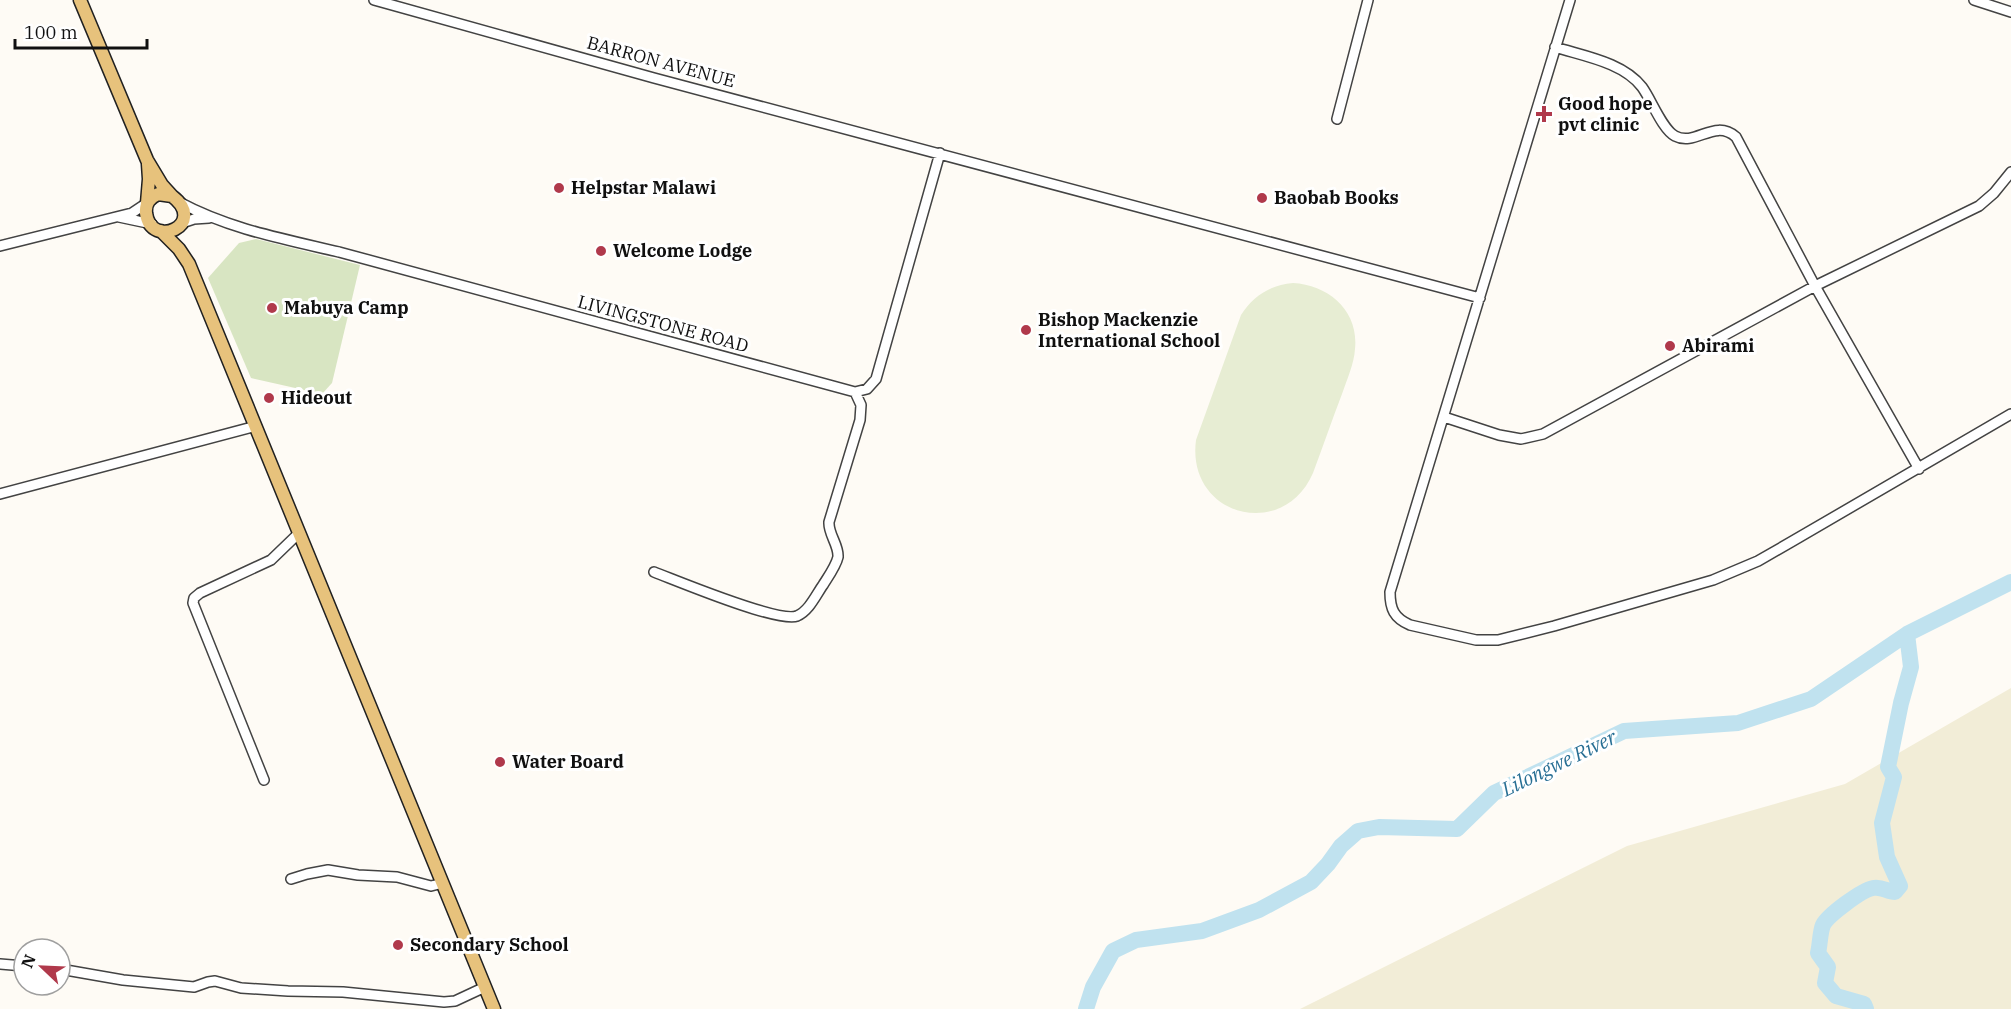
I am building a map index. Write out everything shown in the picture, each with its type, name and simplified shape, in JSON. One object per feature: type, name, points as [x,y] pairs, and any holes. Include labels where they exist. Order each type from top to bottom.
[{"type":"main road","points":[[80,0],[147,160],[162,185],[183,212],[182,223],[189,264],[494,1009]]},
{"type":"main road","points":[[147,160],[149,179],[146,214],[156,228],[171,239],[189,264]]},
{"type":"main road","points":[[147,203],[151,197],[158,194],[175,199]]},
{"type":"main road","points":[[156,228],[175,231],[182,223]]},
{"type":"street","name":"BARRON AVENUE","points":[[374,0],[665,81],[1480,298]]},
{"type":"street","points":[[1337,119],[1368,0]]},
{"type":"street","points":[[1570,0],[1390,592],[1390,604],[1394,614],[1401,621],[1476,640],[1498,640],[1713,580],[1758,561],[1920,469],[2011,414]]},
{"type":"street","points":[[1974,0],[2011,12]]},
{"type":"street","points":[[1555,47],[1614,66],[1634,78],[1667,128],[1677,137],[1690,138],[1717,130],[1730,132],[1736,137],[1815,286],[1920,469]]},
{"type":"street","points":[[654,572],[746,606],[787,618],[795,617],[805,611],[827,579],[838,558],[829,531],[829,522],[860,420],[861,405],[855,392],[867,389],[876,379],[940,153]]},
{"type":"street","points":[[1444,417],[1499,435],[1521,439],[1543,434],[1815,286],[1979,206],[1994,193],[2011,172]]},
{"type":"street","name":"LIVINGSTONE ROAD","points":[[175,199],[212,218],[855,392]]},
{"type":"street","points":[[0,246],[117,217],[138,210],[147,203]]},
{"type":"street","points":[[117,217],[156,228]]},
{"type":"street","name":"LIVINGSTONE ROAD","points":[[182,223],[194,219],[212,218]]},
{"type":"street","points":[[0,494],[256,426]]},
{"type":"street","points":[[264,780],[193,603],[194,598],[200,593],[271,560],[299,532]]},
{"type":"street","points":[[291,879],[328,870],[358,875],[397,877],[431,886],[443,883]]},
{"type":"street","points":[[72,971],[123,980],[194,987],[208,981],[215,981],[241,988],[343,992],[444,1002],[454,1001],[485,987]]},
{"type":"shaded area","points":[[2011,688],[2011,1009],[1300,1009],[1627,846],[1845,784]]},
{"type":"green space","points":[[256,239],[360,265],[332,383],[322,394],[251,378],[208,278],[239,243]]},
{"type":"green space","points":[[1293,283],[1318,289],[1339,302],[1347,312],[1355,335],[1353,360],[1313,473],[1299,495],[1281,508],[1260,513],[1240,511],[1221,502],[1206,487],[1197,466],[1196,440],[1241,315],[1251,302],[1263,293],[1277,286]]},
{"type":"waterway","name":"Lilongwe River","points":[[1086,1009],[1093,987],[1113,951],[1136,940],[1202,931],[1259,910],[1311,882],[1341,846],[1358,831],[1379,827],[1457,829],[1494,793],[1624,731],[1738,723],[1811,699],[1907,634],[2011,582]]},
{"type":"waterway","points":[[1866,1009],[1864,1004],[1836,996],[1825,983],[1828,967],[1818,953],[1823,925],[1838,909],[1873,888],[1895,892],[1900,886],[1887,857],[1882,823],[1894,777],[1888,767],[1911,667],[1907,634]]},
{"type":"place","name":"Good hope pvt clinic","points":[[1544,114]]},
{"type":"place","name":"Helpstar Malawi","points":[[559,188]]},
{"type":"place","name":"Baobab Books","points":[[1262,198]]},
{"type":"place","name":"Welcome Lodge","points":[[601,251]]},
{"type":"place","name":"Mabuya Camp","points":[[272,308]]},
{"type":"place","name":"Bishop Mackenzie International School","points":[[1026,330]]},
{"type":"place","name":"Abirami","points":[[1670,346]]},
{"type":"place","name":"Hideout","points":[[269,398]]},
{"type":"place","name":"Water Board","points":[[500,762]]},
{"type":"place","name":"Secondary School","points":[[398,945]]}]
